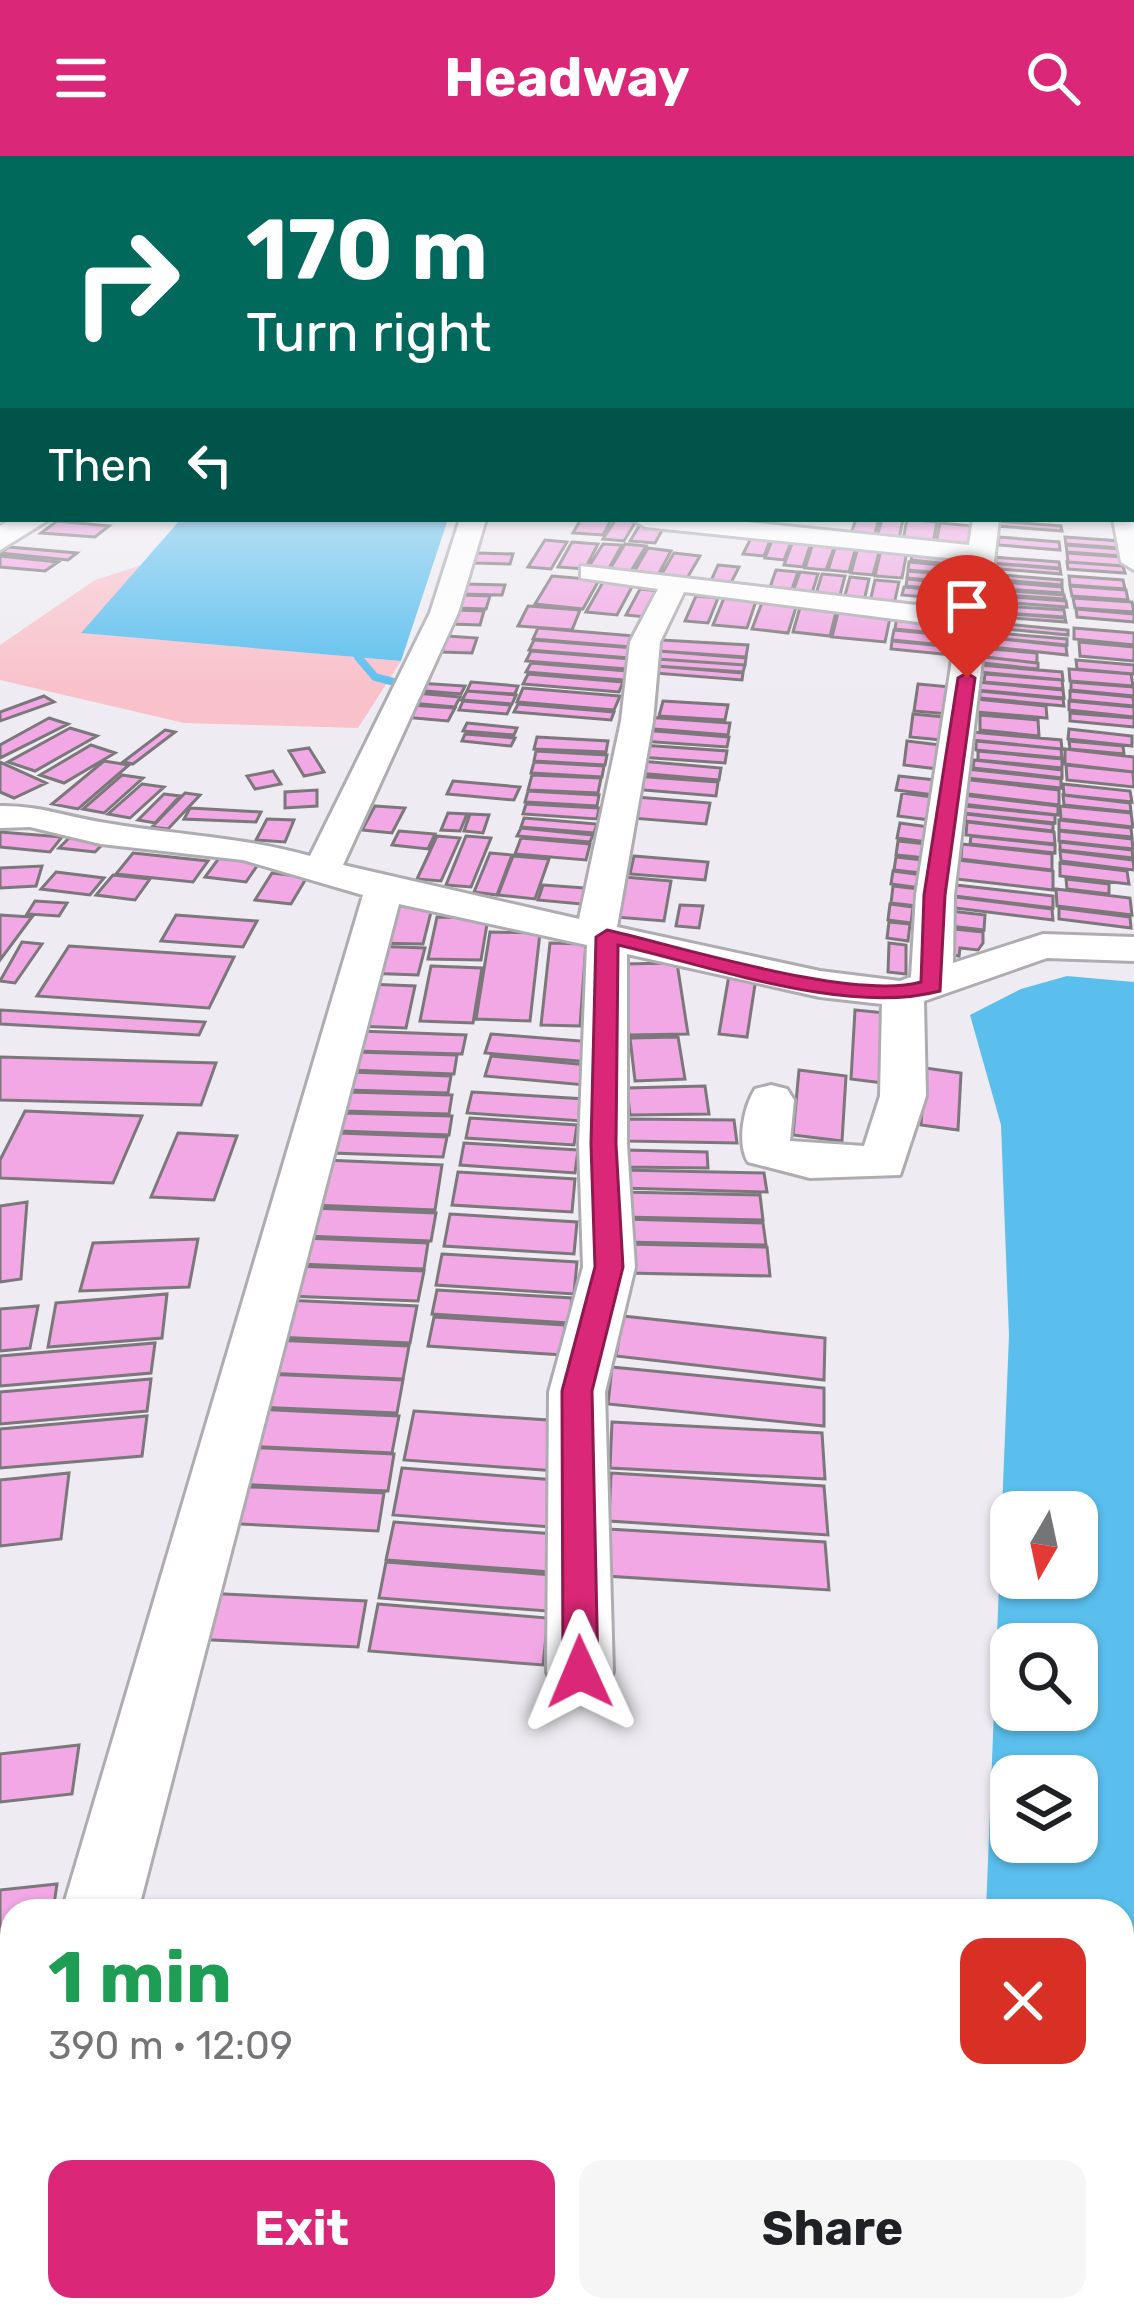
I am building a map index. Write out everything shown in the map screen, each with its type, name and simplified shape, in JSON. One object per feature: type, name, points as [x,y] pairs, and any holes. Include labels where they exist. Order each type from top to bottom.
[{"type":"main road","points":[[0,540],[29,522]]},
{"type":"street","points":[[322,869],[444,613],[472,522]]},
{"type":"street","points":[[674,522],[981,554]]},
{"type":"street","points":[[771,1100],[765,1151],[810,1162],[883,1163],[903,1096],[986,522]]},
{"type":"street","points":[[1128,522],[1134,562]]},
{"type":"street","points":[[590,572],[974,620]]},
{"type":"street","points":[[580,1672],[577,1391],[609,1267],[602,935],[638,721],[645,642],[674,585]]},
{"type":"street","points":[[0,817],[30,816],[101,833],[246,849],[384,889],[820,984],[918,990],[1043,946],[1134,949]]},
{"type":"street","points":[[103,1899],[384,889]]},
{"type":"shaded area","points":[[142,565],[82,633],[401,661],[358,728],[184,723],[0,680],[0,645],[95,580]]},
{"type":"water","points":[[178,522],[447,522],[401,661],[81,633]]},
{"type":"water","points":[[1067,976],[1134,982],[1134,1899],[986,1899],[990,1811],[990,1863],[1098,1863],[1098,1755],[992,1755],[993,1731],[1098,1731],[1098,1623],[998,1623],[998,1599],[1098,1599],[1098,1491],[1003,1491],[1009,1335],[1001,1125],[970,1015],[1021,989]]},
{"type":"building","points":[[56,522],[109,526],[95,537],[41,533]]},
{"type":"building","points":[[579,522],[610,522],[603,535],[573,533]]},
{"type":"building","points":[[614,522],[635,522],[624,541],[603,539]]},
{"type":"building","points":[[855,522],[878,522],[874,536],[851,534]]},
{"type":"building","points":[[881,522],[902,522],[899,539],[877,537]]},
{"type":"building","points":[[906,522],[937,522],[933,543],[903,540]]},
{"type":"building","points":[[997,522],[1010,522],[1061,526],[1062,531],[997,526]]},
{"type":"building","points":[[641,523],[665,525],[655,543],[630,541]]},
{"type":"building","points":[[940,523],[973,526],[970,547],[936,544]]},
{"type":"building","points":[[752,536],[771,538],[764,556],[743,554]]},
{"type":"building","points":[[999,537],[1059,542],[1060,550],[998,545]]},
{"type":"building","points":[[1065,537],[1120,541],[1121,548],[1066,544]]},
{"type":"building","points":[[773,538],[792,540],[784,560],[765,558]]},
{"type":"building","points":[[545,540],[567,542],[551,569],[528,567]]},
{"type":"building","points":[[793,541],[811,543],[803,567],[784,565]]},
{"type":"building","points":[[572,542],[598,544],[585,569],[558,567]]},
{"type":"building","points":[[813,543],[835,545],[826,570],[805,568]]},
{"type":"building","points":[[603,544],[622,545],[608,570],[588,568]]},
{"type":"building","points":[[625,544],[646,546],[631,571],[610,569]]},
{"type":"building","points":[[836,545],[856,547],[849,572],[828,570]]},
{"type":"building","points":[[1066,545],[1120,549],[1122,556],[1067,552]]},
{"type":"building","points":[[9,547],[77,553],[68,560],[0,553]]},
{"type":"building","points":[[858,547],[880,549],[873,575],[851,573]]},
{"type":"building","points":[[648,548],[671,551],[658,575],[634,572]]},
{"type":"building","points":[[881,549],[907,551],[902,578],[875,576]]},
{"type":"building","points":[[913,551],[968,556],[966,566],[911,560]]},
{"type":"building","points":[[477,553],[513,554],[510,564],[474,563]]},
{"type":"building","points":[[674,553],[700,556],[686,580],[660,577]]},
{"type":"building","points":[[1067,553],[1122,557],[1124,566],[1068,562]]},
{"type":"building","points":[[0,556],[58,562],[45,571],[0,567]]},
{"type":"building","points":[[992,557],[1059,562],[1060,568],[992,563]]},
{"type":"building","points":[[909,562],[964,567],[962,575],[908,570]]},
{"type":"building","points":[[1067,562],[1123,566],[1125,573],[1068,569]]},
{"type":"building","points":[[989,563],[1060,569],[1061,574],[989,568]]},
{"type":"building","points":[[718,565],[739,567],[730,585],[710,583]]},
{"type":"building","points":[[776,570],[798,572],[791,592],[769,590]]},
{"type":"building","points":[[908,571],[962,576],[961,583],[907,578]]},
{"type":"building","points":[[800,572],[818,574],[811,596],[792,594]]},
{"type":"building","points":[[822,574],[845,576],[839,599],[815,597]]},
{"type":"building","points":[[990,574],[1062,580],[1062,585],[990,579]]},
{"type":"building","points":[[552,576],[599,580],[583,609],[535,604]]},
{"type":"building","points":[[1069,576],[1123,580],[1125,589],[1070,585]]},
{"type":"building","points":[[850,577],[869,579],[864,601],[844,599]]},
{"type":"building","points":[[907,579],[960,584],[959,591],[906,586]]},
{"type":"building","points":[[875,580],[899,582],[894,604],[870,602]]},
{"type":"building","points":[[990,581],[1062,587],[1063,593],[990,588]]},
{"type":"building","points":[[603,582],[633,585],[617,615],[586,612]]},
{"type":"building","points":[[464,584],[505,585],[502,595],[461,594]]},
{"type":"building","points":[[1070,586],[1126,590],[1128,600],[1072,596]]},
{"type":"building","points":[[904,587],[960,592],[959,600],[902,595]]},
{"type":"building","points":[[640,589],[669,592],[656,618],[626,615]]},
{"type":"building","points":[[988,589],[1064,595],[1065,599],[988,594]]},
{"type":"building","points":[[463,595],[490,596],[486,609],[458,608]]},
{"type":"building","points":[[986,595],[1066,601],[1067,607],[987,601]]},
{"type":"building","points":[[696,596],[718,598],[708,623],[685,621]]},
{"type":"building","points":[[724,598],[756,601],[747,628],[713,625]]},
{"type":"building","points":[[1073,598],[1132,602],[1134,612],[1075,608]]},
{"type":"building","points":[[763,600],[797,604],[788,633],[752,629]]},
{"type":"building","points":[[801,604],[837,608],[830,636],[793,632]]},
{"type":"building","points":[[988,605],[1064,610],[1065,617],[989,612]]},
{"type":"building","points":[[528,606],[580,610],[572,630],[518,626]]},
{"type":"building","points":[[839,609],[891,613],[885,642],[832,637]]},
{"type":"building","points":[[1076,609],[1134,614],[1134,622],[1077,617]]},
{"type":"building","points":[[456,610],[484,611],[480,625],[451,624]]},
{"type":"building","points":[[987,612],[1065,618],[1066,622],[987,616]]},
{"type":"building","points":[[897,616],[956,622],[955,635],[895,629]]},
{"type":"building","points":[[985,622],[1068,630],[1068,635],[985,627]]},
{"type":"building","points":[[538,628],[635,636],[631,647],[533,639]]},
{"type":"building","points":[[1074,628],[1134,633],[1134,645],[1074,639]]},
{"type":"building","points":[[894,630],[955,636],[954,646],[892,640]]},
{"type":"building","points":[[996,633],[1067,639],[1067,645],[996,638]]},
{"type":"building","points":[[447,636],[477,638],[472,653],[442,652]]},
{"type":"building","points":[[983,637],[1066,646],[1067,655],[982,646]]},
{"type":"building","points":[[534,640],[634,648],[630,658],[529,650]]},
{"type":"building","points":[[661,640],[748,645],[746,657],[658,651]]},
{"type":"building","points":[[892,641],[953,647],[953,655],[891,649]]},
{"type":"building","points":[[1079,642],[1134,647],[1134,661],[1080,656]]},
{"type":"building","points":[[979,648],[1037,653],[1037,663],[978,656]]},
{"type":"building","points":[[531,651],[631,659],[627,669],[526,661]]},
{"type":"building","points":[[659,651],[746,658],[745,665],[657,659]]},
{"type":"building","points":[[983,657],[1038,663],[1038,669],[982,663]]},
{"type":"building","points":[[657,659],[745,665],[743,672],[656,666]]},
{"type":"building","points":[[1076,660],[1134,665],[1134,674],[1077,669]]},
{"type":"building","points":[[531,663],[627,671],[624,680],[526,672]]},
{"type":"building","points":[[979,665],[1062,672],[1063,680],[979,672]]},
{"type":"building","points":[[656,666],[743,673],[742,680],[654,673]]},
{"type":"building","points":[[1069,669],[1131,674],[1133,686],[1070,681]]},
{"type":"building","points":[[528,674],[623,682],[619,692],[523,684]]},
{"type":"building","points":[[985,674],[1062,680],[1063,689],[984,682]]},
{"type":"building","points":[[471,682],[518,686],[515,694],[467,691]]},
{"type":"building","points":[[976,682],[1063,690],[1064,698],[975,690]]},
{"type":"building","points":[[1071,682],[1134,687],[1134,696],[1071,690]]},
{"type":"building","points":[[418,683],[465,686],[461,694],[413,690]]},
{"type":"building","points":[[918,684],[951,687],[948,714],[914,711]]},
{"type":"building","points":[[523,688],[620,696],[614,710],[517,702]]},
{"type":"building","points":[[467,691],[516,695],[512,704],[462,700]]},
{"type":"building","points":[[980,691],[1063,699],[1064,706],[980,698]]},
{"type":"building","points":[[1070,691],[1133,697],[1134,706],[1070,700]]},
{"type":"building","points":[[416,693],[460,697],[455,707],[410,703]]},
{"type":"building","points":[[44,696],[54,702],[0,721],[0,712]]},
{"type":"building","points":[[976,699],[1046,706],[1047,718],[976,712]]},
{"type":"building","points":[[463,701],[511,705],[507,714],[459,710]]},
{"type":"building","points":[[663,701],[728,705],[725,720],[659,716]]},
{"type":"building","points":[[1069,701],[1134,707],[1134,717],[1069,710]]},
{"type":"building","points":[[518,704],[614,712],[611,720],[514,712]]},
{"type":"building","points":[[410,705],[455,708],[448,721],[403,717]]},
{"type":"building","points":[[1070,713],[1134,718],[1134,727],[1070,721]]},
{"type":"building","points":[[913,714],[945,717],[942,740],[910,737]]},
{"type":"building","points":[[980,715],[1038,720],[1039,736],[980,730]]},
{"type":"building","points":[[645,717],[730,723],[728,735],[642,728]]},
{"type":"building","points":[[49,718],[68,724],[0,758],[0,745]]},
{"type":"building","points":[[467,723],[517,728],[514,735],[463,731]]},
{"type":"building","points":[[70,728],[97,736],[35,771],[8,762]]},
{"type":"building","points":[[1069,729],[1132,736],[1132,746],[1068,739]]},
{"type":"building","points":[[165,730],[175,732],[133,764],[123,762]]},
{"type":"building","points":[[643,730],[729,737],[727,747],[640,741]]},
{"type":"building","points":[[972,732],[1061,740],[1062,749],[972,740]]},
{"type":"building","points":[[465,734],[515,738],[511,746],[462,741]]},
{"type":"building","points":[[537,737],[608,741],[606,752],[534,749]]},
{"type":"building","points":[[907,741],[941,745],[938,769],[904,765]]},
{"type":"building","points":[[976,741],[1061,749],[1062,758],[976,750]]},
{"type":"building","points":[[1069,741],[1123,746],[1124,754],[1070,749]]},
{"type":"building","points":[[91,745],[115,753],[64,783],[40,775]]},
{"type":"building","points":[[641,745],[727,751],[725,763],[638,757]]},
{"type":"building","points":[[309,748],[324,772],[304,776],[289,751]]},
{"type":"building","points":[[1065,749],[1134,757],[1134,772],[1065,764]]},
{"type":"building","points":[[536,751],[607,755],[605,765],[534,761]]},
{"type":"building","points":[[978,751],[1062,759],[1062,768],[978,760]]},
{"type":"building","points":[[974,760],[1062,770],[1062,778],[973,768]]},
{"type":"building","points":[[104,761],[129,765],[78,809],[52,804]]},
{"type":"building","points":[[640,761],[721,768],[719,780],[637,773]]},
{"type":"building","points":[[0,762],[46,783],[14,798],[0,792]]},
{"type":"building","points":[[534,762],[604,766],[602,777],[531,773]]},
{"type":"building","points":[[1066,765],[1133,772],[1134,787],[1067,780]]},
{"type":"building","points":[[967,769],[1061,779],[1061,788],[967,778]]},
{"type":"building","points":[[273,771],[281,784],[255,789],[247,776]]},
{"type":"building","points":[[122,775],[143,778],[104,813],[83,809]]},
{"type":"building","points":[[532,775],[601,778],[598,793],[528,790]]},
{"type":"building","points":[[635,776],[718,782],[716,796],[631,789]]},
{"type":"building","points":[[899,776],[936,780],[934,795],[896,790]]},
{"type":"building","points":[[962,779],[1059,790],[1059,805],[960,793]]},
{"type":"building","points":[[453,781],[520,787],[514,800],[447,794]]},
{"type":"building","points":[[142,784],[164,787],[130,818],[108,814]]},
{"type":"building","points":[[1063,784],[1130,791],[1132,802],[1064,795]]},
{"type":"building","points":[[317,790],[317,806],[285,808],[285,792]]},
{"type":"building","points":[[528,791],[599,795],[597,806],[525,802]]},
{"type":"building","points":[[185,793],[200,795],[168,829],[152,827]]},
{"type":"building","points":[[902,793],[933,797],[930,820],[898,816]]},
{"type":"building","points":[[164,794],[180,796],[155,823],[138,820]]},
{"type":"building","points":[[963,795],[1058,806],[1058,815],[962,804]]},
{"type":"building","points":[[1063,795],[1130,803],[1131,812],[1064,805]]},
{"type":"building","points":[[636,797],[710,803],[706,824],[631,818]]},
{"type":"building","points":[[526,804],[599,808],[597,819],[523,814]]},
{"type":"building","points":[[375,806],[405,808],[392,833],[362,830]]},
{"type":"building","points":[[964,806],[1055,815],[1055,823],[963,813]]},
{"type":"building","points":[[1060,806],[1131,813],[1133,827],[1061,819]]},
{"type":"building","points":[[190,808],[261,812],[256,822],[184,819]]},
{"type":"building","points":[[448,813],[467,814],[460,831],[441,830]]},
{"type":"building","points":[[470,814],[489,815],[483,833],[464,831]]},
{"type":"building","points":[[966,814],[1053,824],[1053,831],[965,821]]},
{"type":"building","points":[[524,818],[597,824],[594,833],[521,827]]},
{"type":"building","points":[[267,819],[294,820],[285,842],[256,840]]},
{"type":"building","points":[[1059,820],[1131,828],[1132,837],[1059,830]]},
{"type":"building","points":[[967,822],[1054,832],[1055,844],[966,835]]},
{"type":"building","points":[[900,823],[929,827],[927,842],[897,838]]},
{"type":"building","points":[[521,828],[593,835],[590,842],[517,836]]},
{"type":"building","points":[[399,831],[435,834],[428,849],[392,845]]},
{"type":"building","points":[[1059,831],[1132,839],[1133,849],[1059,841]]},
{"type":"building","points":[[0,832],[62,837],[50,852],[0,847]]},
{"type":"building","points":[[437,836],[460,838],[441,881],[417,879]]},
{"type":"building","points":[[466,836],[491,838],[471,887],[446,885]]},
{"type":"building","points":[[971,836],[1055,845],[1055,853],[970,844]]},
{"type":"building","points":[[70,837],[105,842],[95,852],[59,848]]},
{"type":"building","points":[[521,838],[590,844],[586,860],[515,854]]},
{"type":"building","points":[[898,841],[927,844],[926,858],[896,855]]},
{"type":"building","points":[[1060,842],[1132,850],[1133,858],[1060,850]]},
{"type":"building","points":[[962,844],[1052,854],[1052,870],[961,859]]},
{"type":"building","points":[[1060,851],[1133,860],[1134,870],[1061,861]]},
{"type":"building","points":[[133,853],[208,861],[193,882],[116,874]]},
{"type":"building","points":[[490,853],[512,855],[497,895],[474,892]]},
{"type":"building","points":[[513,856],[549,859],[535,899],[498,895]]},
{"type":"building","points":[[634,856],[708,862],[705,880],[630,874]]},
{"type":"building","points":[[896,857],[923,860],[921,873],[894,870]]},
{"type":"building","points":[[219,858],[259,863],[246,882],[205,877]]},
{"type":"building","points":[[949,859],[1053,871],[1053,890],[948,878]]},
{"type":"building","points":[[1060,863],[1127,871],[1129,884],[1060,876]]},
{"type":"building","points":[[42,866],[36,886],[0,888],[0,868]]},
{"type":"building","points":[[893,871],[923,875],[921,888],[891,884]]},
{"type":"building","points":[[56,872],[104,878],[90,895],[41,889]]},
{"type":"building","points":[[272,873],[307,877],[291,904],[255,900]]},
{"type":"building","points":[[113,875],[150,879],[135,900],[96,895]]},
{"type":"building","points":[[624,877],[671,881],[664,921],[615,917]]},
{"type":"building","points":[[1066,879],[1109,884],[1109,894],[1067,889]]},
{"type":"building","points":[[947,884],[1053,896],[1053,908],[946,895]]},
{"type":"building","points":[[543,885],[586,888],[581,904],[538,900]]},
{"type":"building","points":[[893,886],[919,889],[917,906],[891,903]]},
{"type":"building","points":[[1056,889],[1130,898],[1132,915],[1057,906]]},
{"type":"building","points":[[948,896],[1052,909],[1053,920],[947,907]]},
{"type":"building","points":[[35,901],[67,903],[59,916],[27,914]]},
{"type":"building","points":[[384,902],[433,904],[423,944],[373,943]]},
{"type":"building","points":[[890,904],[913,907],[911,923],[888,920]]},
{"type":"building","points":[[680,905],[703,906],[699,928],[676,926]]},
{"type":"building","points":[[1059,908],[1130,917],[1131,928],[1059,919]]},
{"type":"building","points":[[942,910],[985,915],[984,930],[941,925]]},
{"type":"building","points":[[0,915],[32,917],[0,960]]},
{"type":"building","points":[[176,915],[257,921],[243,947],[161,941]]},
{"type":"building","points":[[437,917],[488,918],[481,960],[428,959]]},
{"type":"building","points":[[889,922],[910,924],[908,941],[887,938]]},
{"type":"building","points":[[944,928],[983,932],[983,943],[978,950],[960,948],[959,956],[943,954]]},
{"type":"building","points":[[490,932],[540,933],[530,1021],[476,1019]]},
{"type":"building","points":[[22,942],[42,944],[15,983],[0,981]]},
{"type":"building","points":[[550,943],[586,944],[580,1026],[541,1025]]},
{"type":"building","points":[[889,943],[906,945],[906,974],[888,972]]},
{"type":"building","points":[[69,946],[234,957],[209,1008],[37,996]]},
{"type":"building","points":[[372,946],[425,948],[418,975],[365,973]]},
{"type":"building","points":[[677,963],[688,1034],[629,1035],[621,964]]},
{"type":"building","points":[[431,966],[482,968],[473,1023],[420,1021]]},
{"type":"building","points":[[729,975],[756,978],[747,1037],[719,1034]]},
{"type":"building","points":[[367,984],[415,986],[406,1028],[356,1026]]},
{"type":"building","points":[[1,1010],[205,1022],[199,1035],[0,1024]]},
{"type":"building","points":[[855,1010],[886,1013],[883,1083],[851,1079]]},
{"type":"building","points":[[359,1031],[466,1035],[462,1054],[354,1051]]},
{"type":"building","points":[[491,1034],[594,1042],[590,1062],[485,1053]]},
{"type":"building","points":[[678,1037],[685,1079],[635,1081],[630,1038]]},
{"type":"building","points":[[354,1052],[457,1055],[454,1074],[349,1070]]},
{"type":"building","points":[[491,1056],[589,1065],[585,1085],[485,1076]]},
{"type":"building","points":[[0,1057],[216,1063],[201,1105],[0,1100]]},
{"type":"building","points":[[925,1068],[961,1073],[958,1130],[921,1125]]},
{"type":"building","points":[[799,1070],[846,1076],[842,1141],[793,1135]]},
{"type":"building","points":[[351,1072],[451,1076],[448,1093],[346,1090]]},
{"type":"building","points":[[705,1086],[709,1114],[630,1115],[627,1088]]},
{"type":"building","points":[[348,1092],[452,1095],[449,1114],[343,1111]]},
{"type":"building","points":[[472,1092],[585,1099],[582,1121],[467,1113]]},
{"type":"building","points":[[25,1111],[142,1116],[113,1183],[0,1178],[0,1160]]},
{"type":"building","points":[[343,1113],[452,1116],[449,1135],[339,1131]]},
{"type":"building","points":[[470,1118],[577,1125],[574,1145],[466,1138]]},
{"type":"building","points":[[627,1119],[734,1120],[737,1143],[628,1141]]},
{"type":"building","points":[[178,1133],[237,1136],[214,1200],[151,1197]]},
{"type":"building","points":[[338,1133],[447,1137],[443,1157],[333,1153]]},
{"type":"building","points":[[464,1143],[578,1150],[575,1173],[460,1165]]},
{"type":"building","points":[[624,1150],[707,1152],[708,1168],[624,1167]]},
{"type":"building","points":[[324,1160],[442,1165],[435,1210],[312,1205]]},
{"type":"building","points":[[621,1170],[764,1173],[767,1192],[621,1188]]},
{"type":"building","points":[[458,1172],[575,1179],[572,1212],[452,1205]]},
{"type":"building","points":[[621,1192],[760,1195],[763,1220],[622,1217]]},
{"type":"building","points":[[27,1202],[21,1279],[0,1282],[0,1206]]},
{"type":"building","points":[[312,1208],[436,1213],[431,1241],[304,1236]]},
{"type":"building","points":[[450,1214],[577,1222],[574,1254],[444,1246]]},
{"type":"building","points":[[623,1219],[763,1223],[766,1245],[623,1242]]},
{"type":"building","points":[[303,1238],[428,1243],[424,1269],[297,1264]]},
{"type":"building","points":[[198,1239],[189,1287],[80,1291],[93,1243]]},
{"type":"building","points":[[626,1244],[767,1247],[770,1276],[626,1273]]},
{"type":"building","points":[[442,1254],[577,1262],[574,1294],[436,1285]]},
{"type":"building","points":[[295,1266],[424,1271],[418,1301],[287,1296]]},
{"type":"building","points":[[437,1290],[572,1298],[569,1323],[432,1314]]},
{"type":"building","points":[[167,1294],[162,1338],[48,1347],[56,1303]]},
{"type":"building","points":[[283,1300],[417,1306],[410,1343],[274,1337]]},
{"type":"building","points":[[38,1306],[30,1348],[0,1351],[0,1309]]},
{"type":"building","points":[[623,1316],[825,1338],[824,1380],[616,1356]]},
{"type":"building","points":[[434,1317],[565,1325],[562,1355],[428,1346]]},
{"type":"building","points":[[273,1340],[409,1346],[403,1379],[264,1373]]},
{"type":"building","points":[[155,1343],[151,1373],[0,1386],[0,1356]]},
{"type":"building","points":[[612,1367],[824,1388],[824,1426],[608,1404]]},
{"type":"building","points":[[264,1374],[403,1380],[397,1413],[255,1407]]},
{"type":"building","points":[[151,1379],[147,1411],[0,1424],[0,1392]]},
{"type":"building","points":[[254,1409],[399,1416],[392,1453],[245,1446]]},
{"type":"building","points":[[414,1411],[562,1421],[556,1471],[404,1460]]},
{"type":"building","points":[[147,1416],[142,1456],[0,1468],[0,1429]]},
{"type":"building","points":[[612,1422],[822,1433],[825,1479],[610,1468]]},
{"type":"building","points":[[244,1447],[394,1454],[388,1491],[234,1484]]},
{"type":"building","points":[[402,1468],[555,1480],[551,1527],[393,1515]]},
{"type":"building","points":[[69,1473],[61,1539],[0,1546],[0,1480]]},
{"type":"building","points":[[611,1473],[824,1486],[828,1535],[609,1521]]},
{"type":"building","points":[[230,1486],[384,1493],[378,1531],[220,1523]]},
{"type":"building","points":[[394,1522],[555,1534],[551,1572],[386,1560]]},
{"type":"building","points":[[608,1529],[825,1542],[829,1590],[606,1576]]},
{"type":"building","points":[[386,1562],[552,1575],[547,1611],[379,1598]]},
{"type":"building","points":[[203,1593],[366,1601],[358,1647],[192,1639]]},
{"type":"building","points":[[378,1604],[548,1618],[543,1665],[369,1651]]},
{"type":"building","points":[[79,1745],[72,1794],[0,1802],[0,1754]]},
{"type":"building","points":[[57,1884],[55,1899],[0,1899],[0,1890]]},
{"type":"waterway","points":[[362,641],[358,657],[375,677],[406,685]]},
{"type":"route","points":[[580,1672],[577,1391],[609,1267],[603,1144],[607,937],[820,984],[904,994],[932,986],[934,895],[967,678]]}]
